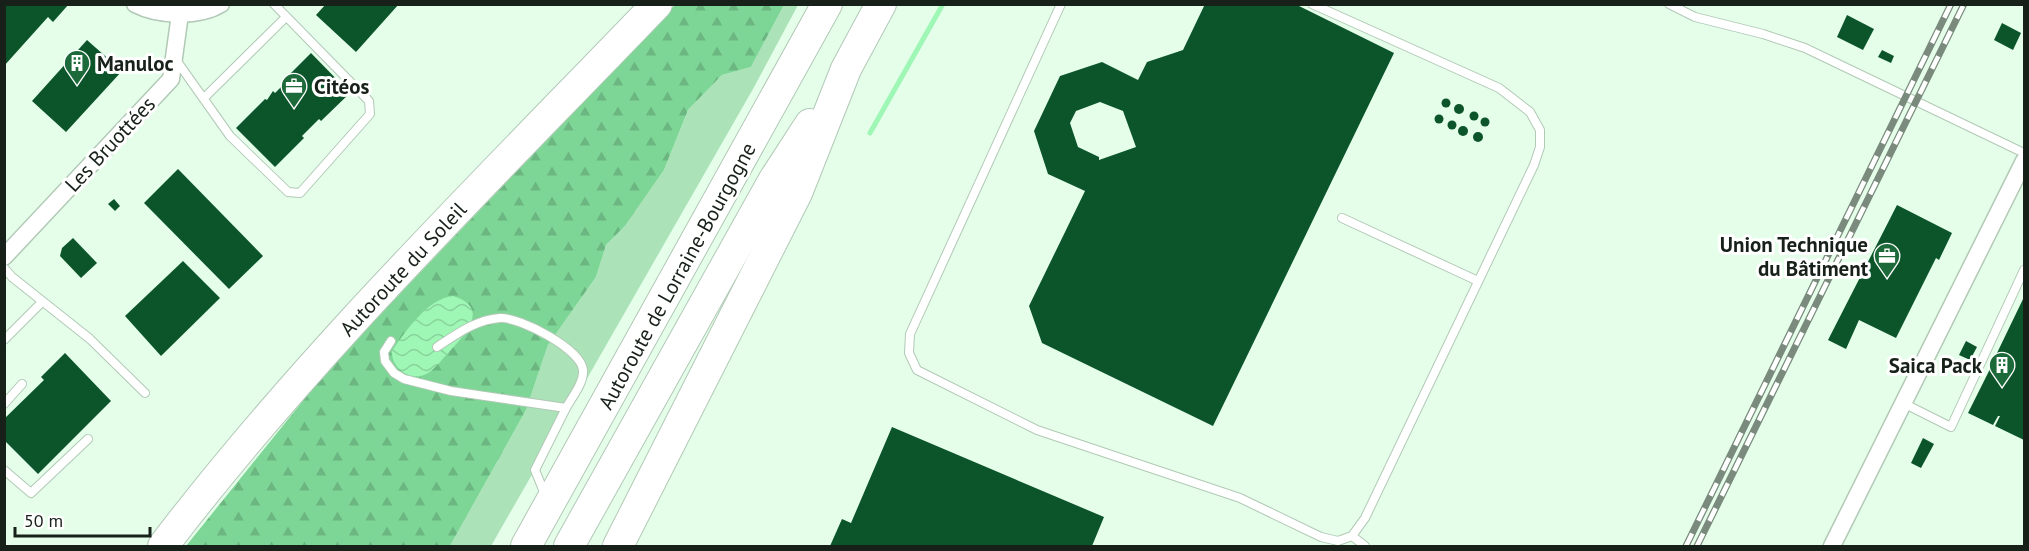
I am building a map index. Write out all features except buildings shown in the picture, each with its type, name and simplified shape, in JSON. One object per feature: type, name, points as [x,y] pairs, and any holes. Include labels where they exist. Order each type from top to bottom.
[{"type":"highway","name":"Autoroute du Soleil","points":[[163,546],[236,454],[338,338],[657,4]]},
{"type":"highway","name":"Autoroute de Lorraine-Bourgogne","points":[[526,546],[827,4]]},
{"type":"highway","points":[[618,546],[797,193],[846,69],[880,4]]},
{"type":"highway","name":"Autoroute de Lorraine-Bourgogne","points":[[569,546],[773,181],[846,69]]},
{"type":"street","points":[[135,4],[145,10],[180,14],[214,9],[221,4]]},
{"type":"street","name":"Les Bruottées","points":[[4,257],[171,79],[180,14]]},
{"type":"street","points":[[1832,546],[2025,161]]},
{"type":"lane","points":[[174,56],[205,97],[230,136],[288,192],[300,193],[370,114],[369,101],[274,4]]},
{"type":"lane","points":[[1061,4],[910,334],[909,353],[916,370],[1037,430],[1240,498],[1321,537],[1338,541],[1352,536],[1365,518],[1540,147],[1540,130],[1530,112],[1499,88],[1312,4]]},
{"type":"lane","points":[[1670,4],[1695,17],[1763,34],[1805,48],[2025,153]]},
{"type":"lane","points":[[205,97],[286,17]]},
{"type":"lane","points":[[1342,218],[1478,281]]},
{"type":"lane","points":[[4,268],[12,278],[90,339],[145,393]]},
{"type":"lane","points":[[1903,403],[1951,427],[2025,270]]},
{"type":"lane","points":[[4,340],[42,302]]},
{"type":"lane","points":[[437,347],[471,325],[503,318],[526,325],[569,349],[581,362],[583,378],[536,470],[549,506]]},
{"type":"lane","points":[[391,341],[384,352],[385,361],[394,373],[404,379],[451,391],[566,408]]},
{"type":"lane","points":[[4,404],[22,384]]},
{"type":"lane","points":[[4,470],[31,493],[88,440]]},
{"type":"lane","points":[[1352,536],[1365,546]]},
{"type":"shaded area","points":[[784,5],[798,5],[753,89],[491,546],[450,546],[526,410],[548,345],[596,277],[606,245],[625,226],[664,170],[688,110],[722,75],[751,67]]},
{"type":"green space","points":[[675,5],[784,5],[751,67],[722,75],[688,110],[664,170],[625,226],[606,245],[596,277],[548,345],[526,410],[450,546],[186,546],[331,366]]},
{"type":"water","points":[[453,296],[465,301],[471,308],[473,315],[467,331],[428,373],[415,376],[399,369],[392,351],[410,326],[426,309],[444,298]]},
{"type":"waterway","points":[[870,133],[943,4]]},
{"type":"railway","points":[[1686,546],[1951,4]]},
{"type":"railway","points":[[1697,546],[1964,4]]},
{"type":"place","name":"Manuloc","points":[[77,86]]},
{"type":"place","name":"Citéos","points":[[294,109]]},
{"type":"place","name":"Union Technique du Bâtiment","points":[[1887,279]]},
{"type":"place","name":"Saica Pack","points":[[2002,388]]}]
